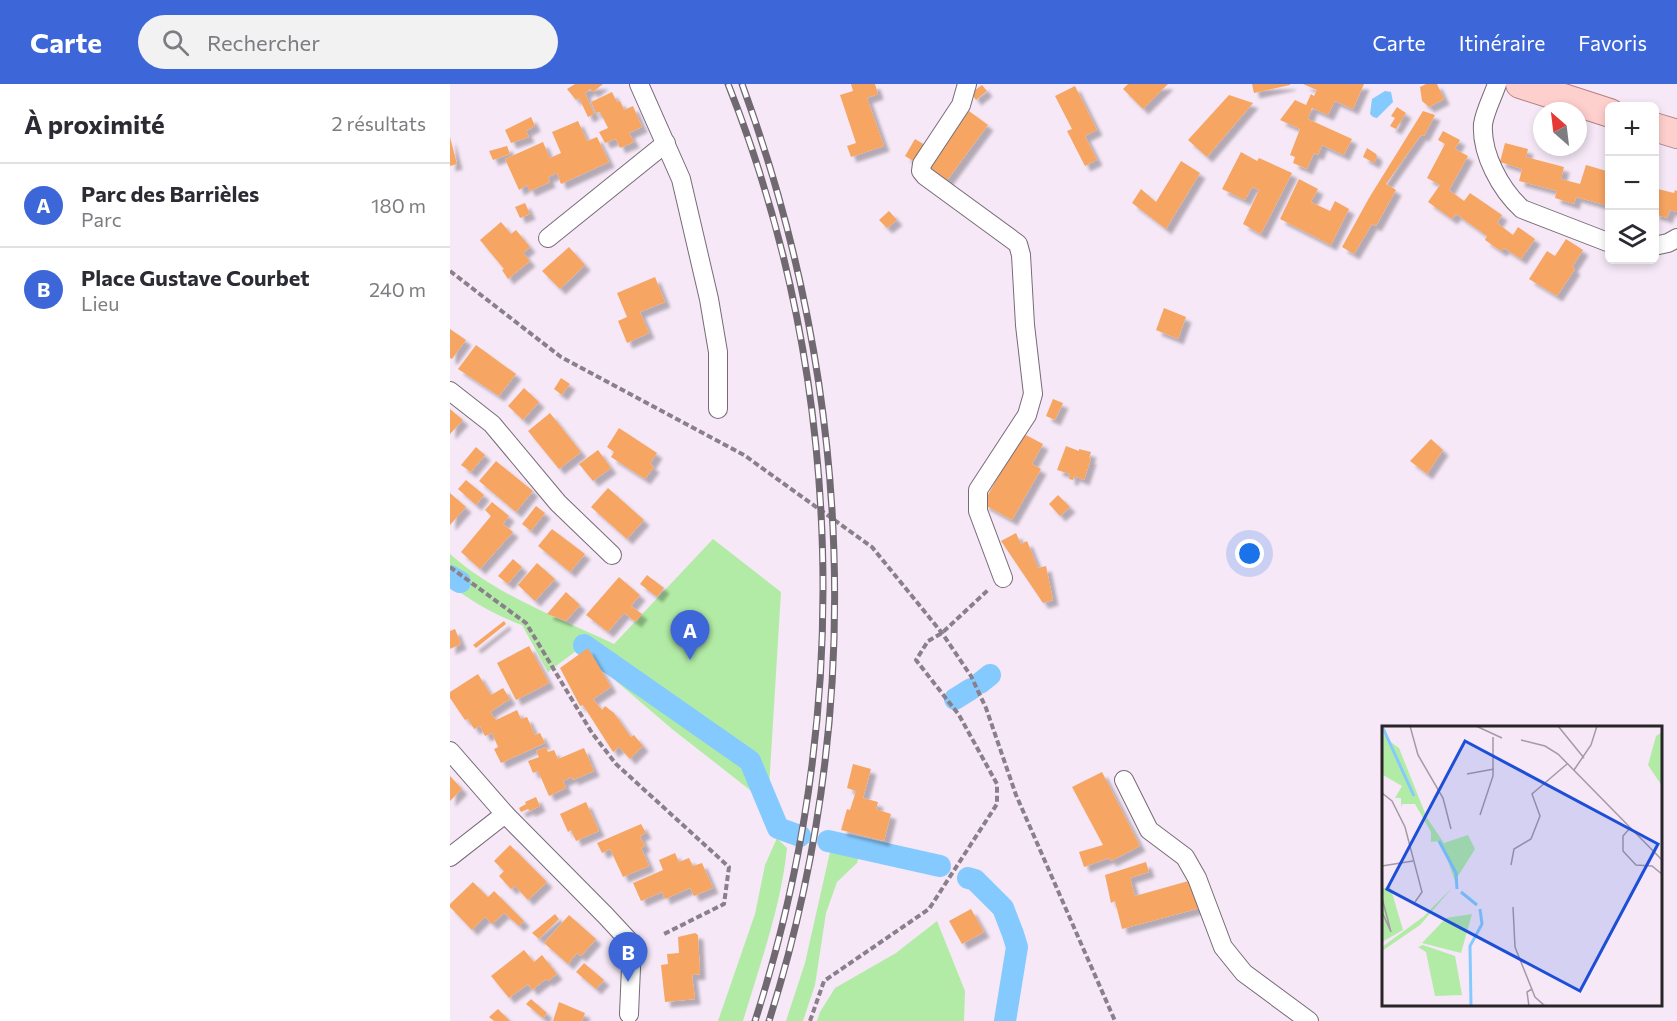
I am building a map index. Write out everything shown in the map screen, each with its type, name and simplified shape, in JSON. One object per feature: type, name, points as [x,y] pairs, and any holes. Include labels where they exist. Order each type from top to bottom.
[{"type":"main road","points":[[1520,84],[1605,111]]},
{"type":"main road","points":[[1659,129],[1677,134]]},
{"type":"street","points":[[639,84],[681,179],[709,298],[718,352],[718,409]]},
{"type":"street","points":[[967,84],[961,105],[922,164],[921,171],[925,177],[1018,244],[1021,255],[1025,326],[1033,394],[1027,415],[978,490],[978,511],[1003,578]]},
{"type":"street","points":[[1497,84],[1483,123],[1484,135],[1495,171],[1513,201],[1522,209],[1605,241]]},
{"type":"street","points":[[548,238],[666,143]]},
{"type":"street","points":[[1659,245],[1677,238]]},
{"type":"street","points":[[450,391],[492,424],[558,503],[612,555]]},
{"type":"street","points":[[450,751],[505,814],[632,944],[629,1014]]},
{"type":"street","points":[[1124,780],[1149,830],[1185,857],[1197,878],[1223,947],[1244,973],[1309,1021]]},
{"type":"street","points":[[450,857],[505,814]]},
{"type":"path","points":[[450,271],[561,357],[744,455],[872,547],[942,633],[971,676],[986,708],[1016,795],[1115,1021]]},
{"type":"path","points":[[450,567],[526,623],[592,733],[616,764],[729,867],[724,904],[664,934]]},
{"type":"path","points":[[810,1021],[824,981],[929,909],[997,804],[997,784],[959,715],[916,660],[927,641],[942,633],[1003,578]]},
{"type":"green space","points":[[713,539],[781,592],[768,804],[672,729],[616,681],[592,639],[548,672],[522,625],[485,608],[450,585],[450,554],[468,569],[508,594],[614,644]]},
{"type":"green space","points":[[777,838],[787,848],[780,892],[743,1021],[718,1021],[755,914],[765,865]]},
{"type":"green space","points":[[830,852],[859,855],[857,863],[837,882],[826,913],[815,985],[803,1021],[786,1021],[805,963]]},
{"type":"green space","points":[[937,921],[965,991],[964,1021],[817,1021],[835,988],[896,953]]},
{"type":"water","points":[[1385,91],[1391,92],[1393,102],[1377,118],[1373,117],[1370,114],[1372,99]]},
{"type":"building","points":[[575,84],[603,84],[593,92],[590,89],[585,93],[594,114],[588,117],[579,98],[576,100],[567,89]]},
{"type":"building","points":[[851,84],[875,84],[878,94],[867,98],[884,146],[851,157],[847,146],[856,143],[840,95],[853,91]]},
{"type":"building","points":[[1128,84],[1168,84],[1143,109],[1123,89]]},
{"type":"building","points":[[1252,84],[1290,84],[1290,85],[1254,93]]},
{"type":"building","points":[[1303,84],[1364,84],[1353,109],[1335,101],[1328,115],[1312,108],[1308,119],[1352,139],[1344,155],[1322,145],[1318,155],[1314,153],[1307,169],[1293,163],[1295,157],[1290,155],[1300,129],[1280,120],[1295,100],[1306,105],[1311,94],[1314,96],[1317,90]]},
{"type":"building","points":[[1426,84],[1437,84],[1444,99],[1429,107],[1422,101],[1420,87]]},
{"type":"building","points":[[982,85],[987,91],[976,100],[971,93]]},
{"type":"building","points":[[1075,86],[1097,130],[1085,136],[1097,160],[1085,166],[1067,131],[1072,129],[1055,96]]},
{"type":"building","points":[[612,92],[624,110],[633,106],[642,127],[629,133],[634,142],[620,148],[616,139],[605,143],[599,132],[608,128],[600,112],[596,113],[591,102]]},
{"type":"building","points":[[1229,95],[1253,103],[1207,157],[1188,140]]},
{"type":"building","points":[[1397,107],[1406,113],[1396,129],[1390,126],[1395,118],[1391,116]]},
{"type":"building","points":[[969,111],[988,125],[945,183],[928,169]]},
{"type":"building","points":[[1423,111],[1435,115],[1424,136],[1421,135],[1386,184],[1396,190],[1376,226],[1372,224],[1354,254],[1342,247],[1369,198]]},
{"type":"building","points":[[531,117],[535,126],[526,131],[529,137],[511,143],[505,130]]},
{"type":"building","points":[[578,121],[587,141],[597,137],[609,162],[561,184],[557,173],[548,177],[550,182],[530,191],[527,185],[519,190],[505,159],[543,142],[550,158],[561,153],[552,132]]},
{"type":"building","points":[[1443,131],[1460,140],[1455,149],[1468,156],[1449,190],[1464,201],[1470,193],[1502,215],[1497,223],[1513,235],[1518,227],[1535,239],[1521,259],[1504,248],[1501,251],[1485,240],[1487,236],[1456,214],[1452,219],[1428,202],[1440,185],[1427,178],[1445,144],[1438,140]]},
{"type":"building","points":[[450,137],[457,164],[450,166]]},
{"type":"building","points":[[915,139],[925,145],[915,162],[905,156]]},
{"type":"building","points":[[1505,143],[1528,149],[1526,157],[1564,167],[1561,179],[1580,184],[1586,165],[1605,171],[1605,205],[1576,197],[1574,204],[1555,198],[1557,191],[1519,181],[1522,169],[1500,162]]},
{"type":"building","points":[[507,146],[510,154],[493,160],[489,151]]},
{"type":"building","points":[[1367,148],[1376,154],[1374,163],[1363,157]]},
{"type":"building","points":[[1241,152],[1257,161],[1259,158],[1292,173],[1261,234],[1243,224],[1259,190],[1252,187],[1245,200],[1222,189]]},
{"type":"building","points":[[1181,161],[1200,173],[1166,229],[1132,203],[1141,189],[1156,202]]},
{"type":"building","points":[[1299,179],[1318,189],[1311,202],[1330,211],[1335,201],[1349,209],[1331,245],[1280,219]]},
{"type":"building","points":[[1659,189],[1674,193],[1675,190],[1677,191],[1677,212],[1670,210],[1667,218],[1659,216]]},
{"type":"building","points":[[525,203],[530,214],[520,218],[515,207]]},
{"type":"building","points":[[889,211],[897,220],[887,228],[879,220]]},
{"type":"building","points":[[501,222],[511,234],[516,230],[530,247],[523,253],[530,261],[508,279],[502,270],[504,269],[480,240]]},
{"type":"building","points":[[1566,239],[1583,250],[1572,267],[1575,269],[1557,296],[1529,279],[1547,251],[1555,256]]},
{"type":"building","points":[[569,247],[585,265],[560,289],[542,271]]},
{"type":"building","points":[[655,277],[665,302],[640,312],[649,333],[627,343],[618,321],[627,317],[617,293]]},
{"type":"building","points":[[1164,308],[1186,317],[1178,339],[1156,330]]},
{"type":"building","points":[[450,329],[466,340],[452,359],[450,358]]},
{"type":"building","points":[[476,345],[516,374],[499,396],[458,369]]},
{"type":"building","points":[[561,378],[570,384],[562,395],[554,389]]},
{"type":"building","points":[[524,388],[539,402],[523,420],[508,406]]},
{"type":"building","points":[[1053,399],[1063,403],[1055,420],[1046,416]]},
{"type":"building","points":[[450,409],[463,420],[450,434]]},
{"type":"building","points":[[550,413],[581,452],[559,469],[528,431]]},
{"type":"building","points":[[619,428],[657,453],[650,464],[654,467],[645,479],[611,457],[614,452],[607,447]]},
{"type":"building","points":[[1022,433],[1043,444],[1032,464],[1041,469],[1012,520],[983,504]]},
{"type":"building","points":[[1431,439],[1443,450],[1427,474],[1410,461]]},
{"type":"building","points":[[1066,446],[1079,451],[1079,449],[1091,452],[1084,480],[1074,476],[1073,480],[1069,479],[1070,474],[1057,470]]},
{"type":"building","points":[[476,447],[485,455],[471,472],[461,465]]},
{"type":"building","points":[[598,450],[611,468],[593,481],[579,464]]},
{"type":"building","points":[[496,461],[533,491],[516,512],[479,481]]},
{"type":"building","points":[[466,480],[484,495],[476,505],[458,489]]},
{"type":"building","points":[[608,488],[644,520],[627,539],[591,507]]},
{"type":"building","points":[[450,493],[466,507],[450,525]]},
{"type":"building","points":[[1058,495],[1070,507],[1060,516],[1049,504]]},
{"type":"building","points":[[492,502],[509,516],[503,524],[513,532],[480,569],[461,552],[491,516],[485,510]]},
{"type":"building","points":[[536,506],[545,513],[531,531],[522,524]]},
{"type":"building","points":[[552,529],[585,554],[570,572],[538,546]]},
{"type":"building","points":[[1016,533],[1021,544],[1027,541],[1038,568],[1046,566],[1053,600],[1043,603],[1001,541]]},
{"type":"building","points":[[513,559],[522,567],[508,584],[498,576]]},
{"type":"building","points":[[537,563],[555,579],[535,601],[518,585]]},
{"type":"building","points":[[647,575],[664,588],[657,597],[640,584]]},
{"type":"building","points":[[619,577],[640,595],[631,606],[642,614],[636,622],[624,613],[608,632],[586,615]]},
{"type":"building","points":[[566,592],[580,605],[566,621],[547,614]]},
{"type":"building","points":[[504,621],[506,624],[476,648],[473,645]]},
{"type":"building","points":[[455,629],[461,644],[450,649],[450,631]]},
{"type":"building","points":[[529,646],[549,683],[516,700],[497,663]]},
{"type":"building","points":[[588,648],[611,687],[593,699],[602,710],[605,706],[614,713],[631,737],[634,735],[643,746],[630,759],[619,747],[613,752],[583,705],[580,706],[560,668]]},
{"type":"building","points":[[478,674],[491,695],[503,688],[510,699],[490,712],[496,720],[517,710],[521,719],[527,717],[535,735],[540,733],[545,743],[501,763],[494,749],[498,747],[492,733],[485,736],[480,726],[474,729],[450,698],[450,692]]},
{"type":"building","points":[[546,747],[548,752],[554,750],[558,759],[584,748],[594,771],[573,780],[572,777],[563,781],[566,788],[549,796],[538,771],[533,773],[528,761],[539,757],[536,751]]},
{"type":"building","points":[[853,764],[871,769],[863,798],[878,802],[876,809],[891,814],[884,841],[841,830],[847,809],[850,810],[856,791],[847,788]]},
{"type":"building","points":[[1102,772],[1140,846],[1111,861],[1109,858],[1084,867],[1079,852],[1103,845],[1072,787]]},
{"type":"building","points":[[450,776],[462,789],[450,801]]},
{"type":"building","points":[[536,797],[540,806],[521,812],[519,808],[526,804],[525,802]]},
{"type":"building","points":[[586,802],[599,831],[576,841],[571,830],[568,832],[560,814]]},
{"type":"building","points":[[641,824],[646,833],[640,836],[645,846],[641,848],[649,866],[623,877],[610,849],[602,853],[597,843]]},
{"type":"building","points":[[510,845],[547,882],[528,900],[515,886],[511,889],[499,876],[504,871],[494,861]]},
{"type":"building","points":[[675,853],[679,862],[689,858],[693,866],[702,863],[713,888],[694,896],[690,888],[665,899],[662,892],[641,901],[633,883],[663,870],[659,860]]},
{"type":"building","points":[[1146,862],[1149,872],[1130,878],[1135,896],[1192,880],[1200,908],[1122,929],[1115,901],[1111,903],[1105,875]]},
{"type":"building","points":[[473,882],[488,897],[494,891],[524,921],[519,926],[504,913],[492,924],[485,917],[472,930],[450,907],[450,904]]},
{"type":"building","points":[[971,909],[984,932],[962,944],[949,921]]},
{"type":"building","points":[[555,914],[559,919],[539,939],[532,933]]},
{"type":"building","points":[[569,915],[596,939],[581,956],[577,953],[568,964],[544,943]]},
{"type":"building","points":[[695,933],[698,935],[700,974],[692,975],[695,999],[665,1002],[661,965],[668,964],[667,954],[679,953],[678,937]]},
{"type":"building","points":[[524,950],[534,962],[542,955],[557,974],[532,990],[528,984],[509,998],[491,976]]},
{"type":"building","points":[[584,963],[604,980],[596,989],[576,972]]},
{"type":"building","points":[[531,999],[547,1013],[543,1018],[526,1004]]},
{"type":"building","points":[[559,1002],[585,1013],[582,1021],[553,1021]]},
{"type":"building","points":[[498,1009],[510,1021],[494,1021],[489,1017]]},
{"type":"waterway","points":[[450,576],[460,582]]},
{"type":"waterway","points":[[584,645],[750,761],[778,828],[800,836]]},
{"type":"waterway","points":[[980,683],[990,675]]},
{"type":"waterway","points":[[955,699],[971,689]]},
{"type":"waterway","points":[[828,841],[940,866]]},
{"type":"waterway","points":[[968,878],[975,880],[1003,908],[1017,947],[1005,1021]]},
{"type":"railway","points":[[728,84],[767,197],[796,313],[814,431],[822,550],[821,669],[809,788],[787,906],[755,1021]]},
{"type":"railway","points":[[742,84],[779,199],[807,315],[825,432],[834,550],[833,669],[822,787],[801,904],[769,1021]]},
{"type":"place","name":"Parc des Barrièles","points":[[690,660]]},
{"type":"place","name":"Place Gustave Courbet","points":[[628,982]]}]
